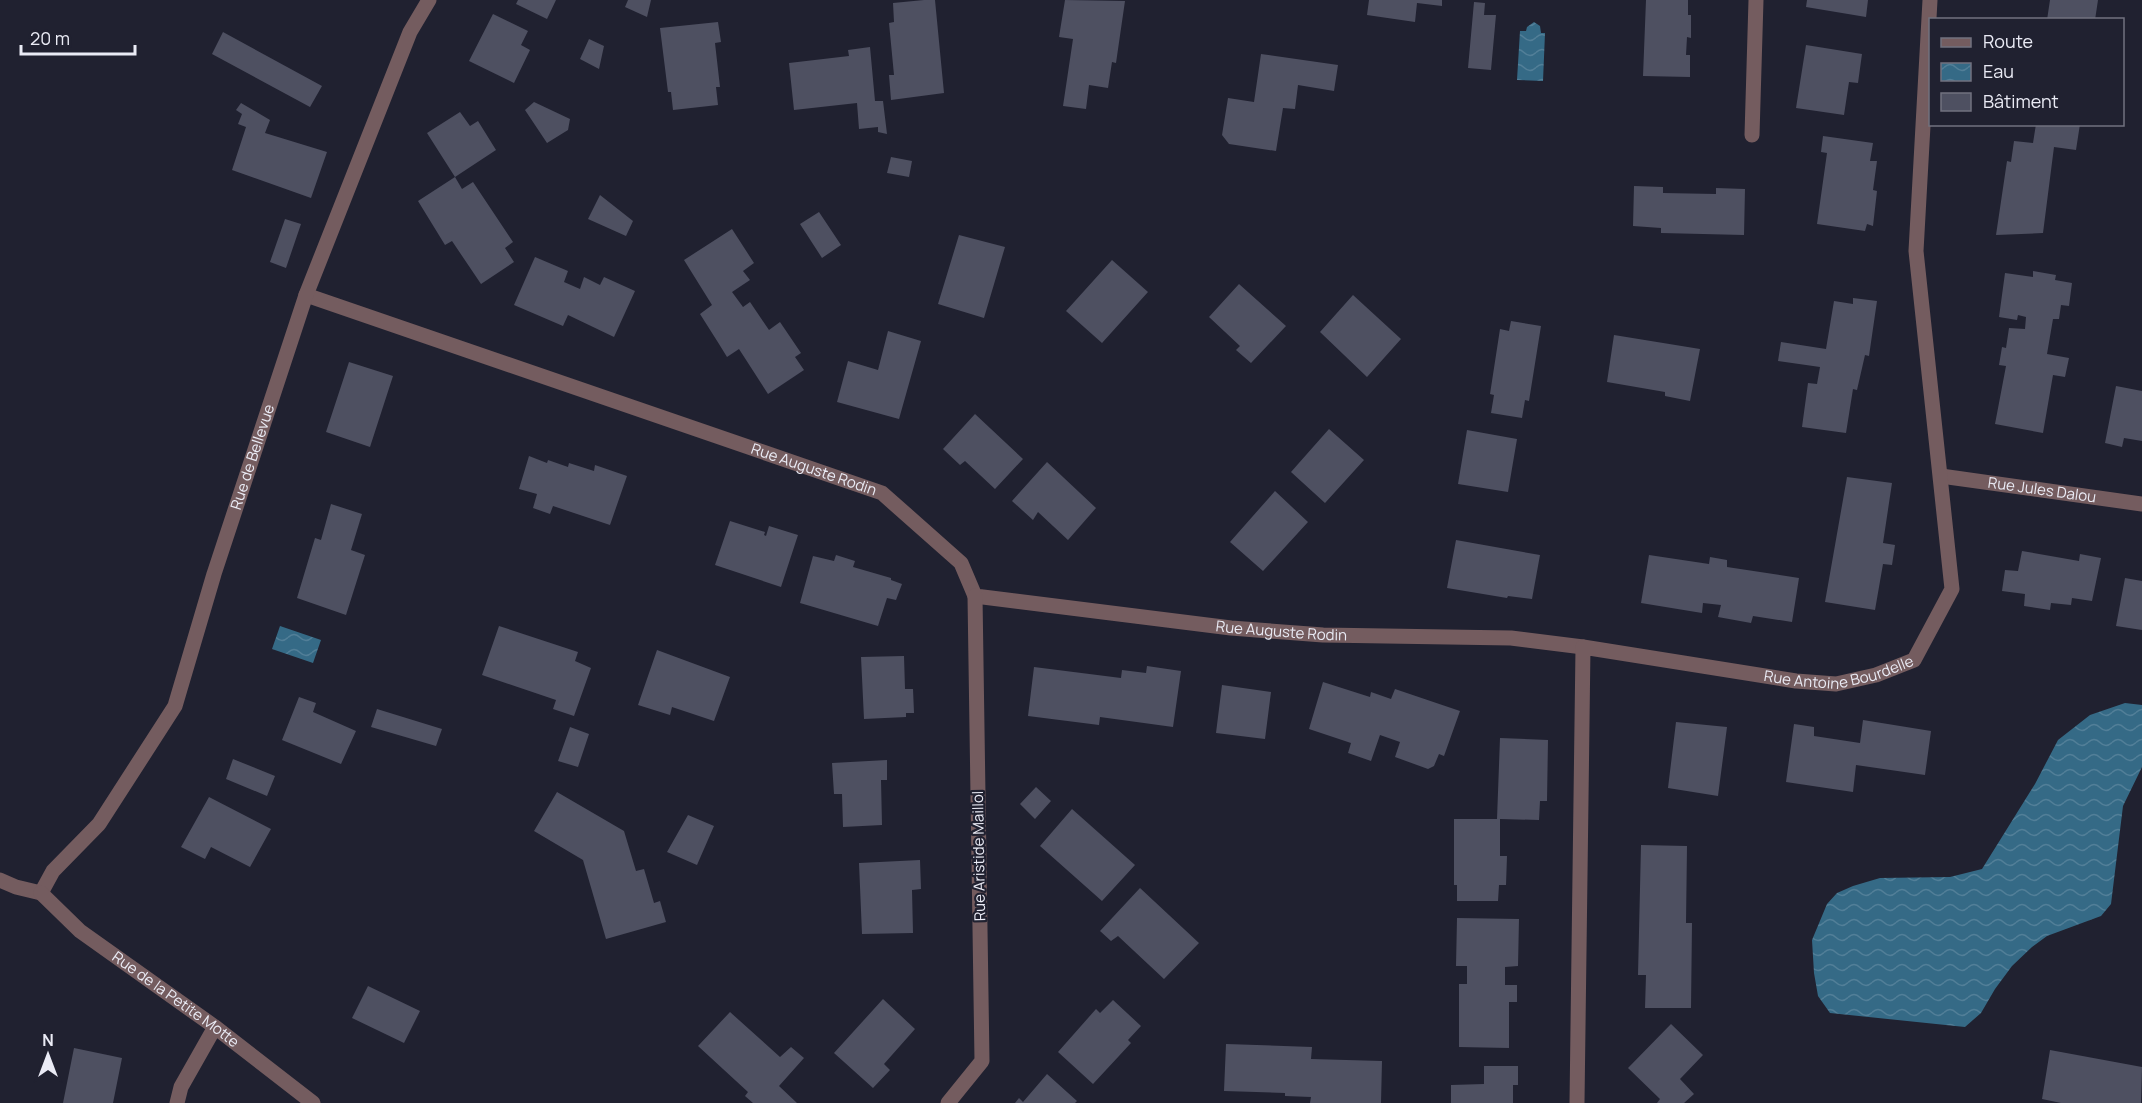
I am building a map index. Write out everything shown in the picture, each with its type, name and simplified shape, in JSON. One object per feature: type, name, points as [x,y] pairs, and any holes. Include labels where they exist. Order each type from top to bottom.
[{"type":"street","name":"Rue de Bellevue","points":[[41,893],[53,871],[99,824],[175,706],[214,574],[306,295],[410,32],[429,0]]},
{"type":"street","points":[[1752,135],[1756,0]]},
{"type":"street","name":"Rue Antoine Bourdelle","points":[[1583,647],[1796,681],[1836,684],[1876,675],[1914,660],[1952,589],[1916,251],[1930,0]]},
{"type":"street","name":"Rue Auguste Rodin","points":[[306,295],[882,493],[961,563],[975,596],[1231,627],[1323,634],[1511,638],[1583,647]]},
{"type":"street","name":"Rue Jules Dalou","points":[[1941,476],[2142,504]]},
{"type":"street","name":"Rue Aristide Maillol","points":[[948,1103],[982,1061],[975,596]]},
{"type":"street","points":[[1578,1103],[1583,647]]},
{"type":"street","points":[[0,880],[16,887],[41,893]]},
{"type":"street","name":"Rue de la Petite Motte","points":[[41,893],[80,931],[215,1028],[313,1103]]},
{"type":"street","points":[[177,1103],[181,1087],[215,1028]]},
{"type":"water","points":[[1534,22],[1540,26],[1541,33],[1545,33],[1543,81],[1517,80],[1520,31],[1526,31],[1527,27]]},
{"type":"water","points":[[280,626],[321,640],[313,663],[272,649]]},
{"type":"water","points":[[2125,703],[2142,705],[2142,767],[2123,806],[2111,904],[2101,916],[2047,936],[2032,947],[2012,966],[1981,1013],[1965,1027],[1830,1013],[1818,996],[1812,940],[1827,904],[1837,893],[1880,878],[1950,877],[1982,869],[2035,784],[2058,740],[2090,715]]},
{"type":"building","points":[[518,0],[556,0],[547,19],[516,4]]},
{"type":"building","points":[[628,0],[651,0],[647,17],[625,7]]},
{"type":"building","points":[[935,0],[944,93],[891,100],[889,75],[894,75],[889,23],[894,22],[893,3]]},
{"type":"building","points":[[1065,0],[1125,1],[1116,63],[1112,62],[1108,88],[1089,85],[1086,109],[1063,106],[1073,39],[1059,37]]},
{"type":"building","points":[[1369,0],[1442,0],[1442,6],[1417,3],[1415,22],[1367,15]]},
{"type":"building","points":[[1646,0],[1688,0],[1688,15],[1691,15],[1691,38],[1687,37],[1686,55],[1690,55],[1690,77],[1643,76]]},
{"type":"building","points":[[1807,0],[1868,0],[1866,17],[1806,7]]},
{"type":"building","points":[[2050,0],[2098,0],[2095,18],[2047,18]]},
{"type":"building","points":[[1474,2],[1485,3],[1484,15],[1496,15],[1491,70],[1468,68]]},
{"type":"building","points":[[493,14],[528,31],[521,45],[530,50],[514,83],[469,61]]},
{"type":"building","points":[[718,22],[721,42],[715,43],[720,87],[716,87],[718,105],[673,110],[671,92],[668,92],[660,28]]},
{"type":"building","points":[[223,32],[322,86],[310,107],[212,54]]},
{"type":"building","points":[[589,39],[604,46],[599,69],[580,59]]},
{"type":"building","points":[[1806,45],[1862,54],[1858,83],[1849,82],[1844,115],[1796,108]]},
{"type":"building","points":[[870,47],[875,101],[883,101],[887,134],[878,132],[878,127],[859,129],[857,103],[794,110],[789,63],[849,56],[848,50]]},
{"type":"building","points":[[1261,54],[1338,65],[1334,91],[1298,85],[1295,109],[1283,108],[1276,151],[1229,144],[1222,135],[1228,98],[1254,102]]},
{"type":"building","points":[[534,102],[570,119],[568,130],[547,143],[525,110]]},
{"type":"building","points":[[241,103],[270,120],[265,133],[327,152],[311,198],[232,170],[246,127],[238,124],[242,114],[236,110]]},
{"type":"building","points":[[460,112],[470,126],[478,121],[496,150],[455,177],[427,133]]},
{"type":"building","points":[[2036,126],[2080,126],[2076,150],[2054,147],[2043,233],[1996,235],[2007,161],[2011,162],[2014,141],[2033,143]]},
{"type":"building","points":[[1823,136],[1873,143],[1870,161],[1877,161],[1873,190],[1877,191],[1873,226],[1867,224],[1865,231],[1817,224],[1827,153],[1821,152]]},
{"type":"building","points":[[891,157],[912,161],[909,177],[887,173]]},
{"type":"building","points":[[455,177],[462,189],[473,182],[513,242],[505,248],[514,262],[481,284],[452,241],[445,245],[418,201]]},
{"type":"building","points":[[1634,186],[1663,187],[1663,193],[1716,194],[1716,188],[1745,189],[1744,235],[1661,233],[1661,228],[1633,226]]},
{"type":"building","points":[[600,195],[633,221],[626,236],[588,219]]},
{"type":"building","points":[[819,212],[841,245],[822,258],[800,224]]},
{"type":"building","points":[[285,219],[301,224],[286,268],[270,262]]},
{"type":"building","points":[[732,229],[754,263],[743,271],[750,280],[732,292],[743,307],[750,302],[769,330],[780,322],[801,353],[795,357],[804,370],[768,394],[739,349],[727,357],[700,314],[712,305],[684,260]]},
{"type":"building","points":[[959,235],[1005,247],[984,318],[938,304]]},
{"type":"building","points":[[535,257],[568,271],[564,282],[580,289],[584,277],[600,285],[604,277],[635,291],[614,337],[568,315],[563,326],[514,305]]},
{"type":"building","points":[[1112,260],[1148,292],[1102,343],[1066,311]]},
{"type":"building","points":[[2033,271],[2056,275],[2055,280],[2072,283],[2069,306],[2061,305],[2059,319],[2053,319],[2047,354],[2069,358],[2065,377],[2053,375],[2043,433],[1995,424],[2006,366],[1999,365],[2002,347],[2006,348],[2009,328],[2025,329],[2026,317],[2018,315],[2017,320],[1999,317],[2005,273],[2033,277]]},
{"type":"building","points":[[1239,284],[1286,326],[1251,363],[1236,350],[1240,346],[1209,317]]},
{"type":"building","points":[[1353,295],[1401,339],[1367,377],[1320,332]]},
{"type":"building","points":[[1853,298],[1877,301],[1869,356],[1865,355],[1857,390],[1853,389],[1846,433],[1802,427],[1808,383],[1817,384],[1820,367],[1778,361],[1781,342],[1826,349],[1834,301],[1853,304]]},
{"type":"building","points":[[1511,321],[1541,326],[1529,401],[1525,400],[1522,418],[1491,413],[1494,395],[1490,394],[1500,329],[1509,331]]},
{"type":"building","points":[[888,331],[921,341],[899,419],[837,402],[848,361],[878,370]]},
{"type":"building","points":[[1614,335],[1700,349],[1690,401],[1665,396],[1665,392],[1607,382]]},
{"type":"building","points":[[349,362],[393,376],[370,447],[326,432]]},
{"type":"building","points":[[2116,386],[2142,391],[2142,441],[2124,438],[2122,447],[2105,443]]},
{"type":"building","points":[[975,414],[1023,459],[995,489],[965,461],[960,465],[943,449]]},
{"type":"building","points":[[1329,429],[1364,460],[1325,503],[1291,472]]},
{"type":"building","points":[[1467,430],[1517,439],[1508,492],[1458,484]]},
{"type":"building","points":[[529,456],[547,463],[548,460],[568,467],[569,463],[594,471],[595,465],[627,476],[610,525],[553,506],[550,514],[533,508],[537,494],[519,489]]},
{"type":"building","points":[[1047,462],[1096,508],[1068,540],[1038,512],[1033,520],[1012,501]]},
{"type":"building","points":[[1847,477],[1892,483],[1883,543],[1895,545],[1892,565],[1883,564],[1875,610],[1825,602]]},
{"type":"building","points":[[1275,491],[1308,522],[1263,571],[1230,542]]},
{"type":"building","points":[[331,504],[362,514],[351,550],[365,555],[346,615],[297,598],[315,538],[321,540]]},
{"type":"building","points":[[730,521],[765,532],[766,536],[769,526],[798,535],[781,587],[715,565]]},
{"type":"building","points":[[1456,540],[1540,555],[1532,599],[1508,596],[1507,598],[1447,588]]},
{"type":"building","points":[[2022,551],[2079,561],[2080,554],[2101,558],[2092,601],[2072,598],[2071,605],[2051,603],[2050,610],[2024,606],[2025,594],[2002,591],[2005,570],[2018,571]]},
{"type":"building","points":[[836,555],[855,561],[853,567],[891,578],[902,584],[896,600],[887,598],[878,626],[800,603],[813,556],[834,561]]},
{"type":"building","points":[[1649,555],[1709,564],[1710,557],[1727,560],[1727,567],[1799,578],[1792,622],[1753,616],[1751,623],[1718,617],[1721,605],[1703,603],[1702,613],[1641,603]]},
{"type":"building","points":[[2125,578],[2142,581],[2142,630],[2116,626]]},
{"type":"building","points":[[499,626],[578,652],[575,661],[591,668],[574,716],[553,709],[556,700],[482,675]]},
{"type":"building","points":[[657,650],[730,677],[714,721],[672,707],[670,715],[638,705]]},
{"type":"building","points":[[904,656],[905,689],[913,689],[914,713],[906,713],[906,717],[864,719],[861,657]]},
{"type":"building","points":[[1147,666],[1181,671],[1173,727],[1100,717],[1099,725],[1028,716],[1034,667],[1121,678],[1122,670],[1146,673]]},
{"type":"building","points":[[1323,682],[1370,697],[1371,692],[1391,699],[1395,689],[1460,711],[1444,756],[1439,754],[1434,766],[1428,769],[1395,757],[1400,742],[1380,735],[1371,761],[1348,753],[1351,743],[1309,729]]},
{"type":"building","points":[[1222,685],[1271,692],[1265,739],[1216,733]]},
{"type":"building","points":[[299,697],[316,703],[313,712],[356,731],[341,764],[282,740]]},
{"type":"building","points":[[377,709],[442,729],[436,746],[371,727]]},
{"type":"building","points":[[1863,720],[1931,731],[1925,775],[1856,765],[1853,792],[1786,782],[1794,724],[1814,727],[1814,736],[1860,743]]},
{"type":"building","points":[[1676,722],[1727,727],[1718,796],[1668,788]]},
{"type":"building","points":[[570,727],[589,734],[578,767],[558,761]]},
{"type":"building","points":[[1500,738],[1548,740],[1547,801],[1540,801],[1539,820],[1500,819],[1500,856],[1507,856],[1506,885],[1499,885],[1498,901],[1457,901],[1457,885],[1454,885],[1454,819],[1497,819]]},
{"type":"building","points":[[233,759],[275,776],[267,796],[226,779]]},
{"type":"building","points":[[887,760],[887,780],[881,780],[882,825],[843,827],[842,794],[834,794],[832,763]]},
{"type":"building","points":[[1036,787],[1051,801],[1035,819],[1020,804]]},
{"type":"building","points":[[557,792],[624,831],[636,871],[644,869],[654,903],[660,901],[666,922],[606,939],[583,860],[534,831]]},
{"type":"building","points":[[209,797],[271,829],[250,867],[211,847],[205,859],[181,847]]},
{"type":"building","points":[[1072,809],[1135,865],[1102,901],[1040,846]]},
{"type":"building","points":[[688,815],[714,826],[697,865],[667,852]]},
{"type":"building","points":[[1641,845],[1687,846],[1686,923],[1692,923],[1691,1008],[1645,1008],[1646,975],[1638,975]]},
{"type":"building","points":[[920,860],[921,889],[912,890],[913,933],[862,934],[859,863]]},
{"type":"building","points":[[1140,888],[1199,943],[1164,979],[1118,936],[1111,941],[1100,931]]},
{"type":"building","points":[[1457,918],[1519,919],[1518,966],[1505,967],[1505,985],[1517,985],[1517,1002],[1509,1002],[1509,1048],[1459,1047],[1459,984],[1467,984],[1467,966],[1456,966]]},
{"type":"building","points":[[368,986],[420,1011],[404,1043],[352,1018]]},
{"type":"building","points":[[883,999],[915,1029],[884,1064],[890,1070],[873,1088],[834,1053]]},
{"type":"building","points":[[1113,1000],[1141,1026],[1128,1040],[1131,1043],[1093,1084],[1058,1052],[1096,1009],[1100,1013]]},
{"type":"building","points":[[730,1012],[780,1057],[791,1047],[804,1058],[779,1086],[797,1103],[753,1103],[745,1096],[748,1092],[698,1046]]},
{"type":"building","points":[[1671,1024],[1703,1055],[1680,1079],[1694,1094],[1684,1103],[1657,1103],[1660,1099],[1628,1068]]},
{"type":"building","points":[[1226,1044],[1312,1047],[1311,1059],[1382,1061],[1381,1103],[1310,1103],[1311,1097],[1285,1096],[1285,1093],[1224,1091]]},
{"type":"building","points":[[74,1048],[122,1058],[113,1103],[63,1103]]},
{"type":"building","points":[[2050,1050],[2142,1067],[2141,1103],[2061,1103],[2042,1099]]},
{"type":"building","points":[[1484,1066],[1518,1066],[1518,1085],[1513,1085],[1513,1103],[1451,1103],[1451,1085],[1484,1084]]},
{"type":"building","points":[[1047,1074],[1077,1101],[1075,1103],[1015,1103],[1019,1098],[1023,1102]]}]
